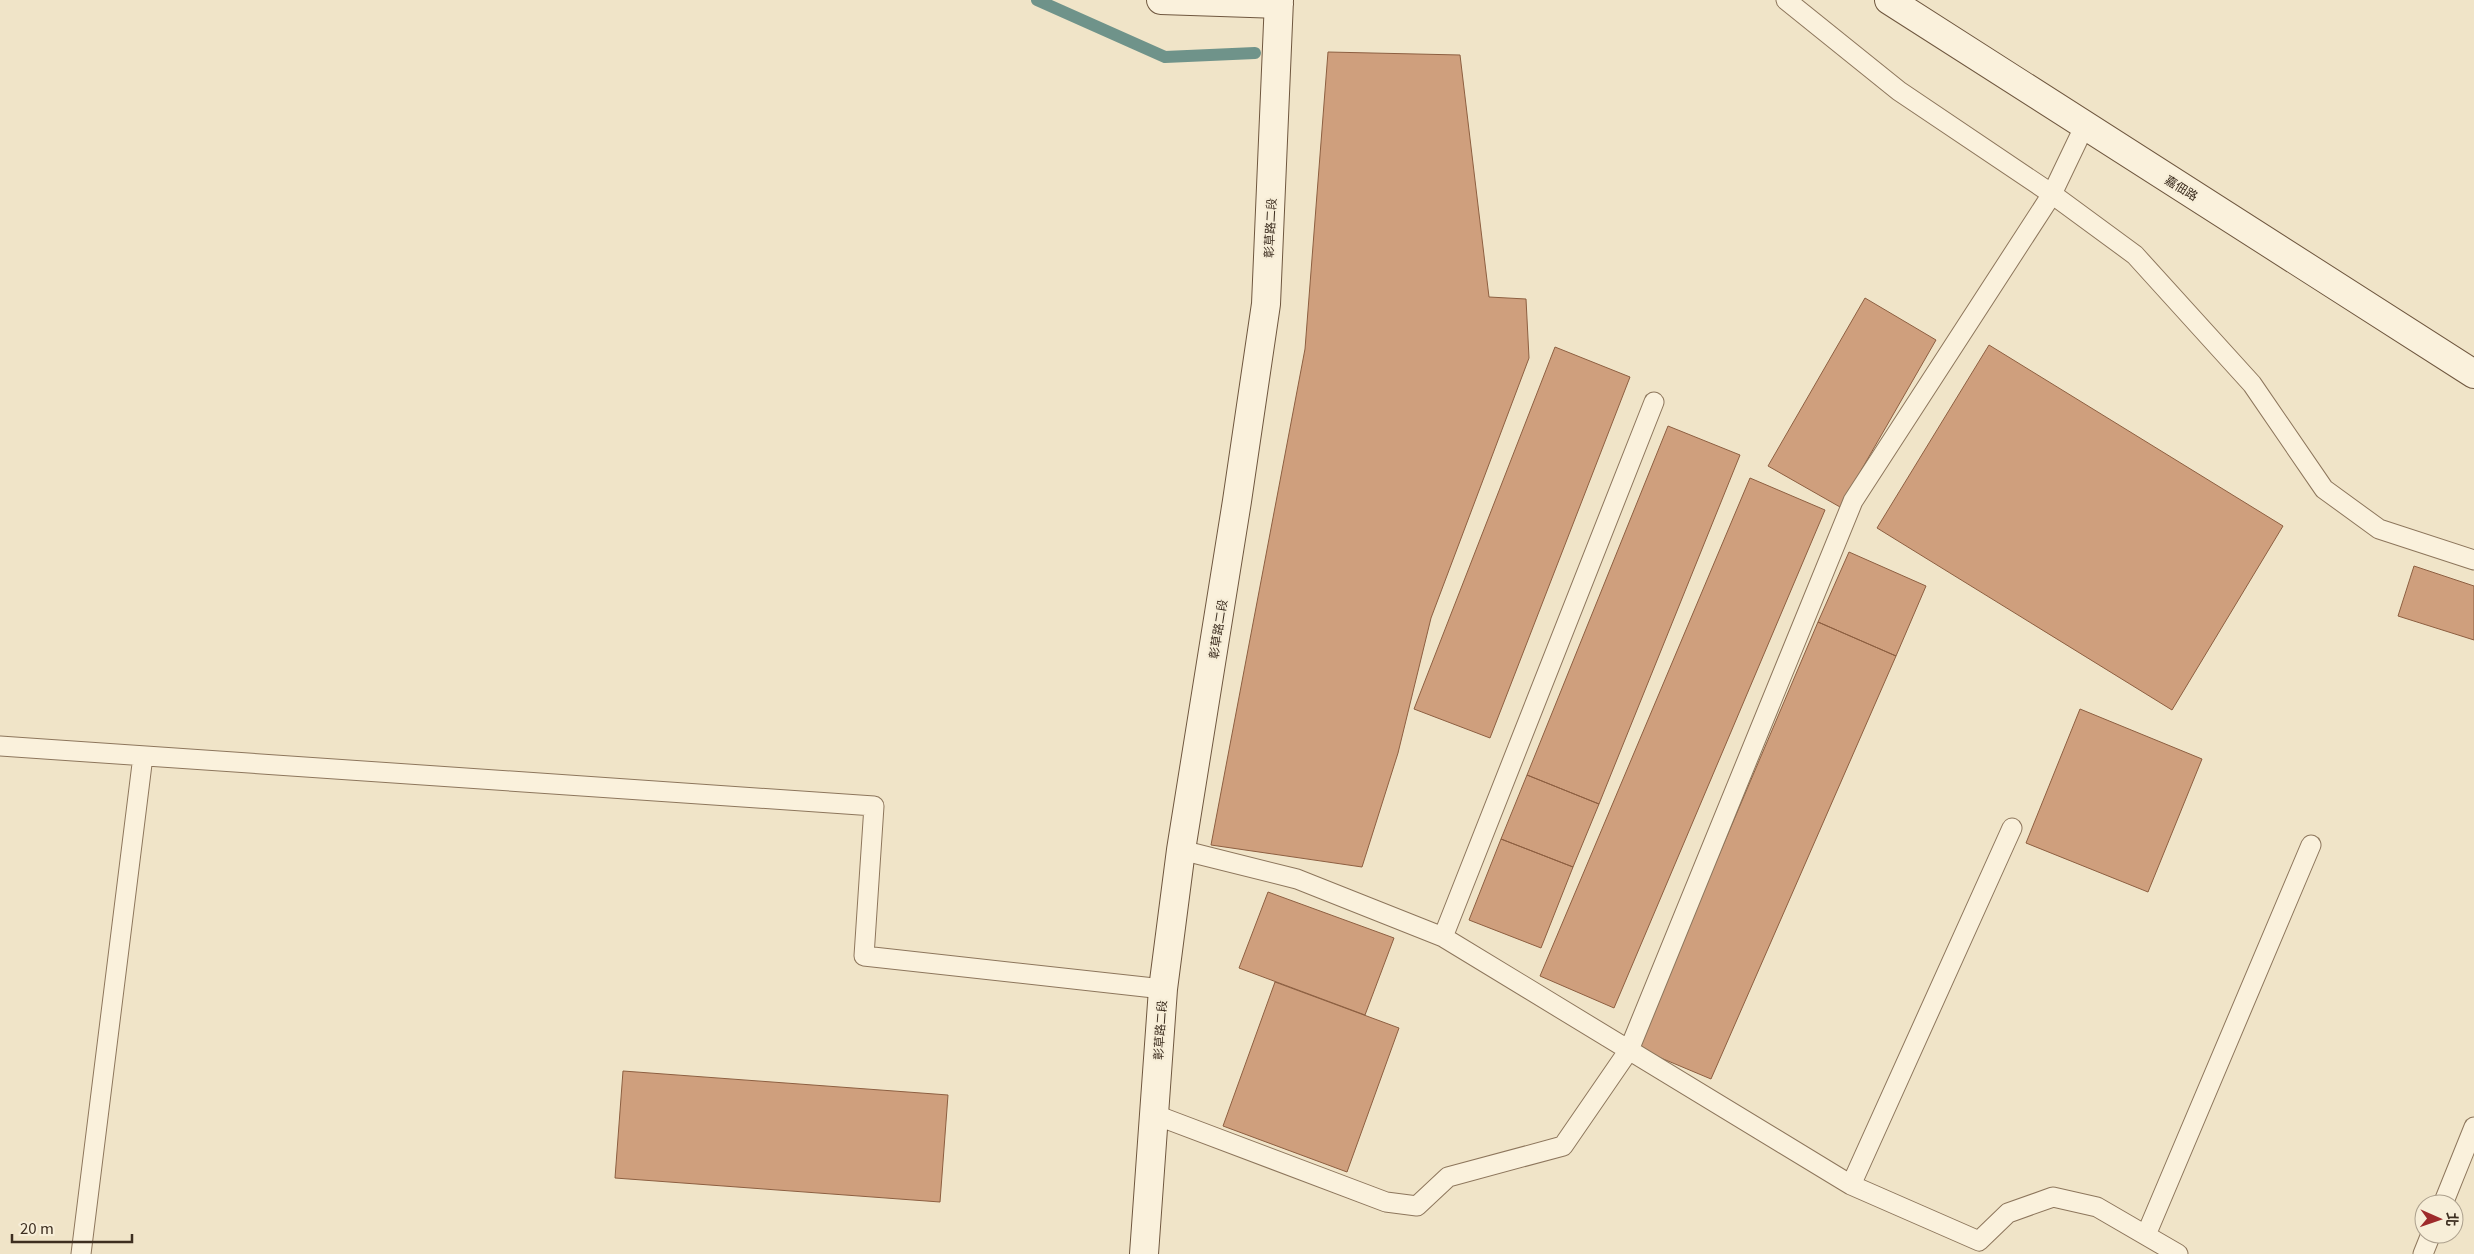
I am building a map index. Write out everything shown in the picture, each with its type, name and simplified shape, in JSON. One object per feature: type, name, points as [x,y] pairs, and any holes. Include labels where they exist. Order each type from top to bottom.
[{"type":"street","points":[[1161,0],[1279,2]]},
{"type":"street","name":"嘉佃路","points":[[1889,0],[2474,374]]},
{"type":"street","name":"彰草路二段","points":[[1144,1254],[1163,990],[1181,850],[1237,501],[1266,304],[1279,2]]},
{"type":"lane","points":[[1786,0],[1899,91],[2052,194],[2135,255],[2252,384],[2324,489],[2380,529],[2474,560]]},
{"type":"lane","points":[[1153,1114],[1386,1202],[1417,1206],[1448,1178],[1563,1146],[1629,1050],[1853,501],[2052,194],[2085,125]]},
{"type":"lane","points":[[1443,937],[1654,402]]},
{"type":"lane","points":[[0,746],[874,806],[864,956],[1163,990]]},
{"type":"lane","points":[[81,1254],[143,756]]},
{"type":"lane","points":[[1851,1185],[2012,828]]},
{"type":"lane","points":[[2146,1235],[2311,845]]},
{"type":"lane","points":[[1181,850],[1297,879],[1443,937],[1851,1185],[1979,1240],[2008,1213],[2053,1197],[2097,1208],[2178,1254]]},
{"type":"lane","points":[[2447,1194],[2474,1127]]},
{"type":"building","points":[[1328,52],[1460,55],[1489,297],[1526,299],[1529,358],[1431,618],[1398,753],[1362,867],[1211,845],[1305,349]]},
{"type":"building","points":[[1865,298],[1936,340],[1840,507],[1768,466]]},
{"type":"building","points":[[1989,345],[2283,526],[2172,710],[1877,528]]},
{"type":"building","points":[[1555,347],[1630,377],[1490,738],[1414,709]]},
{"type":"building","points":[[1668,426],[1740,455],[1599,804],[1527,775]]},
{"type":"building","points":[[1750,478],[1825,510],[1614,1008],[1540,976]]},
{"type":"building","points":[[1849,552],[1926,586],[1896,656],[1818,622]]},
{"type":"building","points":[[2414,566],[2474,586],[2474,640],[2398,616]]},
{"type":"building","points":[[1818,622],[1896,656],[1711,1079],[1637,1048]]},
{"type":"building","points":[[2080,709],[2202,759],[2148,892],[2026,843]]},
{"type":"building","points":[[1527,775],[1599,804],[1573,867],[1501,839]]},
{"type":"building","points":[[1501,839],[1573,867],[1541,948],[1469,920]]},
{"type":"building","points":[[1268,892],[1394,938],[1365,1015],[1239,968]]},
{"type":"building","points":[[1275,982],[1399,1028],[1347,1172],[1223,1126]]},
{"type":"building","points":[[623,1071],[948,1095],[940,1202],[615,1178]]},
{"type":"waterway","points":[[1037,0],[1165,57],[1255,53]]}]
